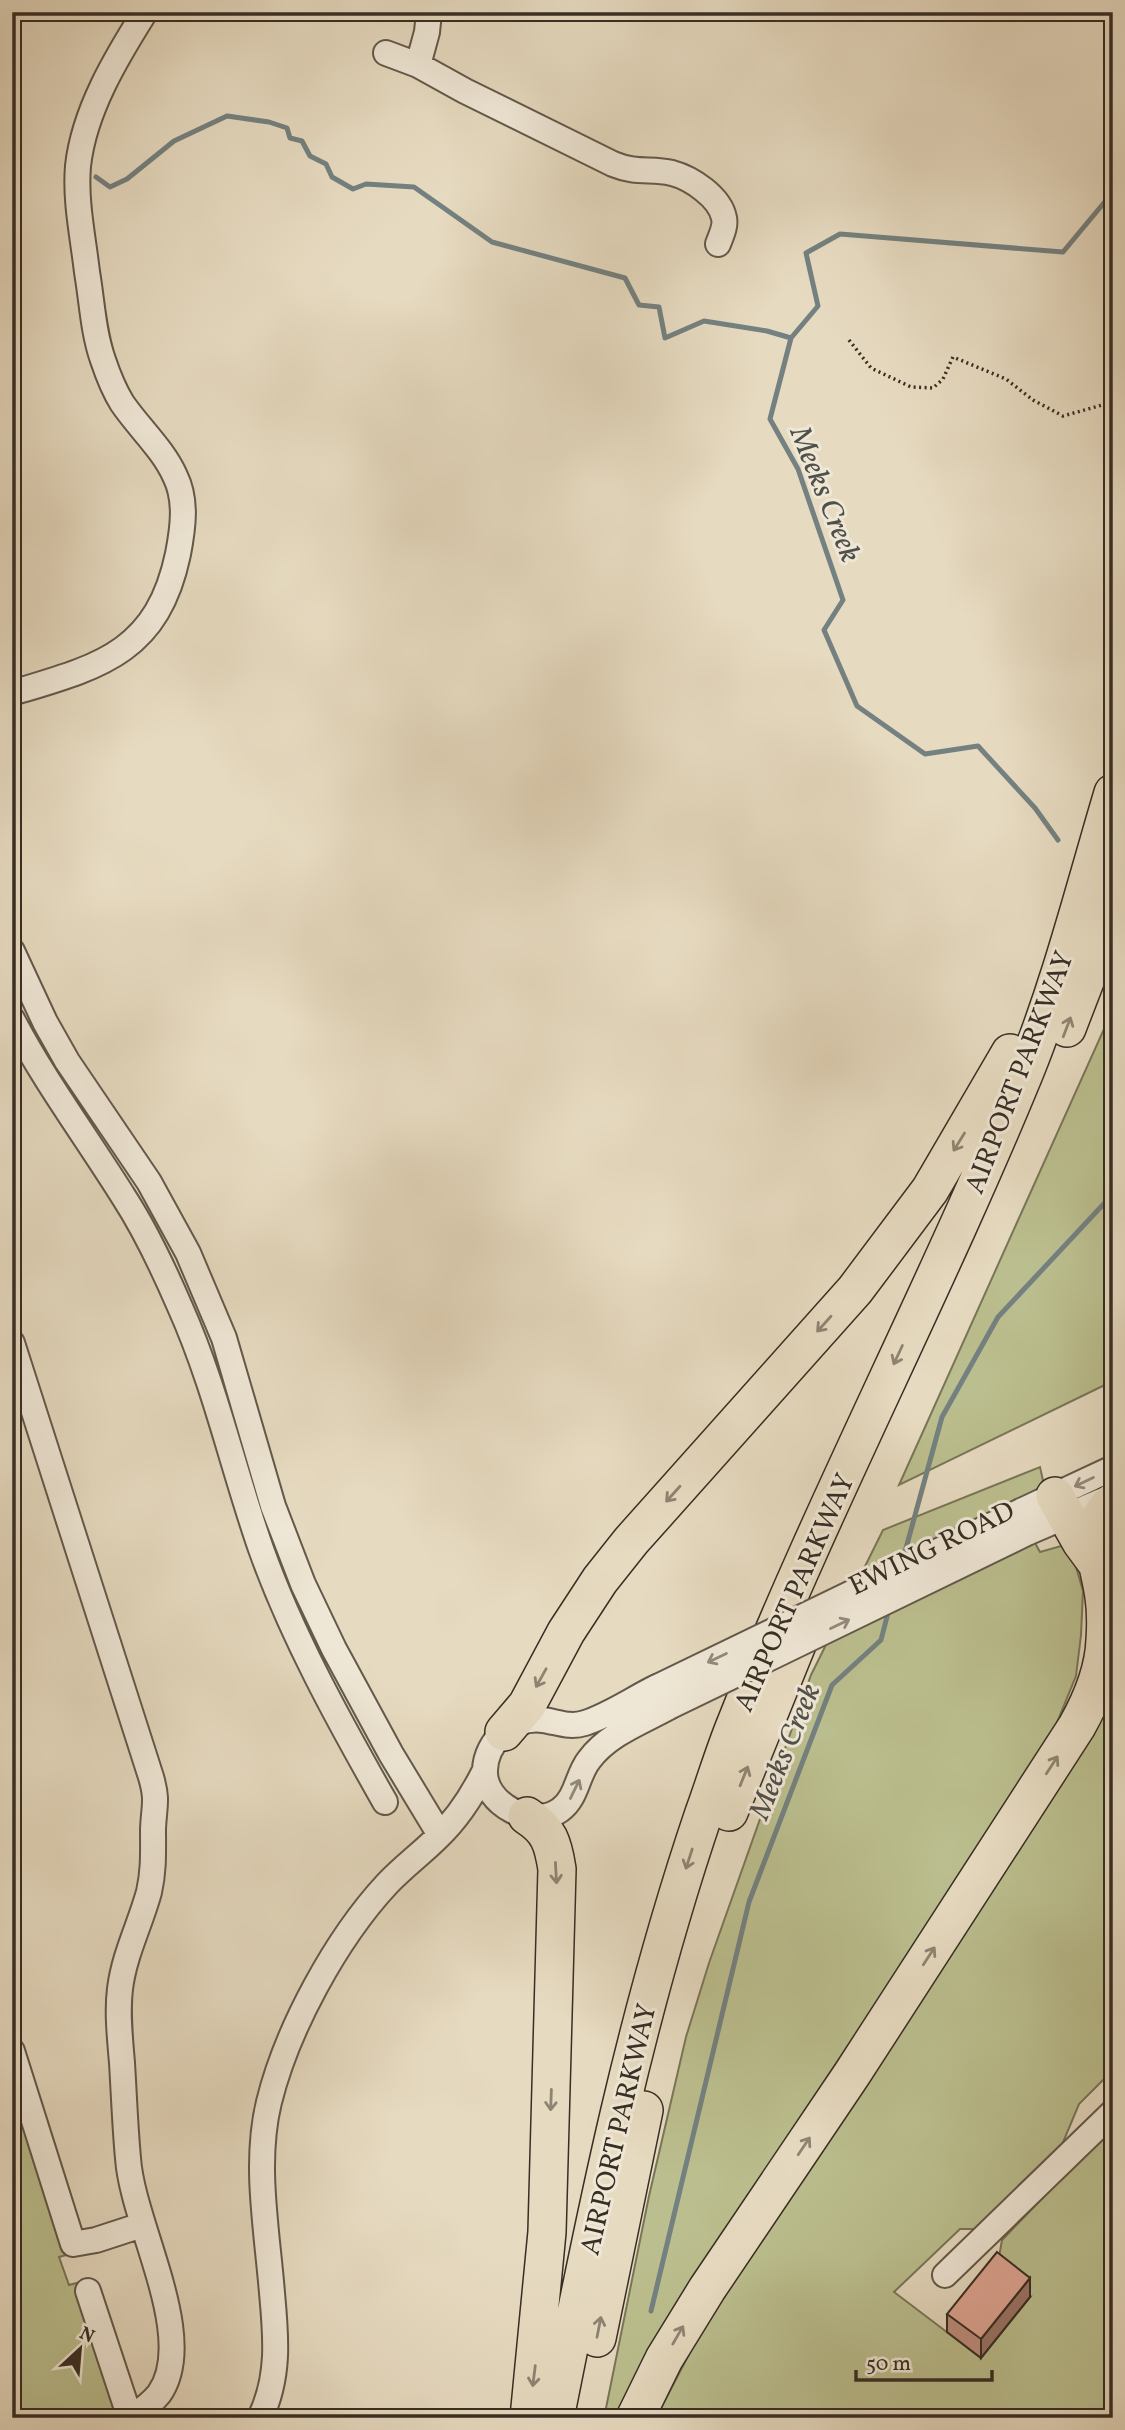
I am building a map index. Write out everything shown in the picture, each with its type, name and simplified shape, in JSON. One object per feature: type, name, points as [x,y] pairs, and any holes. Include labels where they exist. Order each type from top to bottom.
[{"type":"highway","name":"AIRPORT PARKWAY","points":[[555,2418],[592,2229],[624,2085],[673,1909],[726,1751],[819,1527],[957,1227],[1024,1072],[1060,975],[1113,793]]},
{"type":"highway","points":[[504,1732],[527,1705],[566,1632],[600,1580],[631,1541],[855,1290],[930,1190],[1013,1048],[1094,859]]},
{"type":"highway","name":"AIRPORT PARKWAY","points":[[581,2418],[658,2045],[728,1816],[780,1683],[845,1531],[1028,1126],[1099,945],[1113,897]]},
{"type":"highway","points":[[635,2418],[664,2359],[701,2298],[852,2074],[1077,1726],[1096,1688],[1103,1663],[1104,1597],[1095,1560],[1096,1527],[1104,1510],[1113,1502]]},
{"type":"highway","points":[[1060,1506],[1095,1560]]},
{"type":"highway","points":[[518,1812],[545,1830],[554,1850],[557,1869],[547,2232],[529,2418]]},
{"type":"street","points":[[12,693],[87,670],[121,652],[142,631],[161,604],[172,578],[181,543],[182,502],[176,477],[159,449],[122,403],[113,388],[102,357],[94,324],[78,201],[78,166],[91,117],[120,54],[145,12]]},
{"type":"street","points":[[418,65],[427,32],[429,12]]},
{"type":"street","points":[[386,53],[418,65],[613,164],[635,172],[673,173],[692,181],[716,203],[724,217],[724,229],[718,244]]},
{"type":"street","points":[[12,951],[56,1042],[149,1182],[188,1253],[224,1338],[273,1506],[303,1584],[334,1649],[391,1754],[440,1835]]},
{"type":"street","points":[[12,1019],[51,1088],[126,1200],[166,1276],[207,1374],[245,1500],[272,1576],[337,1715],[385,1802]]},
{"type":"street","points":[[12,1343],[155,1792],[153,1874],[124,1965],[119,2003],[129,2174],[168,2310],[172,2348],[168,2374],[159,2393],[131,2418],[88,2291]]},
{"type":"street","name":"EWING ROAD","points":[[504,1732],[528,1720],[575,1725],[663,1697],[1060,1506],[1113,1468]]},
{"type":"street","name":"EWING ROAD","points":[[1060,1506],[1113,1496]]},
{"type":"street","name":"EWING ROAD","points":[[440,1835],[460,1828],[479,1815],[518,1812],[548,1816],[561,1810],[571,1798],[583,1768],[600,1747],[663,1697]]},
{"type":"street","points":[[260,2418],[272,2388],[277,2342],[263,2186],[263,2139],[269,2102],[294,2028],[328,1966],[357,1922],[387,1884],[440,1835],[469,1800],[484,1772],[492,1743],[504,1732]]},
{"type":"street","points":[[484,1772],[495,1797],[518,1812]]},
{"type":"street","points":[[12,2051],[73,2244],[96,2240],[142,2225]]},
{"type":"street","points":[[945,2275],[1113,2112]]},
{"type":"path","points":[[849,340],[871,368],[911,387],[933,388],[943,379],[953,357],[1006,379],[1033,400],[1063,416],[1113,402]]},
{"type":"green space","points":[[1113,1009],[1113,1381],[899,1485]]},
{"type":"green space","points":[[1040,1467],[1044,1485],[1015,1506],[1040,1552],[1061,1546],[1072,1553],[1083,1591],[1076,1676],[1054,1730],[992,1829],[772,2160],[624,2418],[604,2418],[649,2196],[686,2037],[709,1963],[811,1675],[883,1530]]},
{"type":"green space","points":[[1113,1688],[1113,2070],[1079,2104],[1056,2159],[1010,2229],[960,2229],[894,2292],[981,2358],[1002,2240],[1113,2125],[1113,2418],[656,2418],[701,2331]]},
{"type":"green space","points":[[12,2075],[70,2254],[59,2257],[69,2285],[88,2280],[119,2416],[116,2418],[12,2418]]},
{"type":"building","points":[[997,2252],[1030,2278],[981,2339],[947,2314]]},
{"type":"waterway","name":"Meeks Creek","points":[[1107,12],[1105,16],[1113,32]]},
{"type":"waterway","points":[[96,177],[110,187],[127,179],[174,141],[227,116],[269,122],[287,128],[290,138],[302,141],[310,156],[326,164],[332,177],[353,189],[366,184],[414,187],[492,242],[625,278],[639,305],[659,307],[665,338],[704,321],[767,331],[791,338]]},
{"type":"waterway","name":"Meeks Creek","points":[[1058,840],[1035,808],[978,746],[925,754],[857,706],[824,630],[843,600],[798,469],[770,419],[791,338],[818,306],[806,253],[840,234],[1063,252],[1113,192]]},
{"type":"waterway","name":"Meeks Creek","points":[[903,1559],[942,1417],[998,1317],[1113,1194]]},
{"type":"waterway","name":"Meeks Creek","points":[[651,2311],[749,1902],[832,1685],[881,1640],[889,1609]]}]
